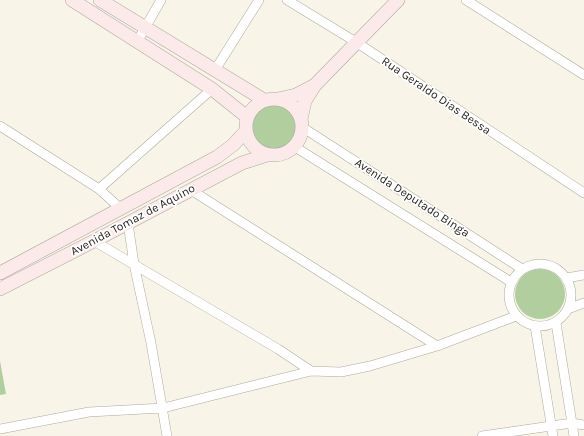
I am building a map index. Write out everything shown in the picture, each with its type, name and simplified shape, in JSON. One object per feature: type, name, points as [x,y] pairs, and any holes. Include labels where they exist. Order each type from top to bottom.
[{"type":"street","points":[[72,0],[212,89],[247,117]]},
{"type":"street","points":[[100,0],[264,100]]},
{"type":"street","points":[[137,42],[161,0]]},
{"type":"street","points":[[215,70],[259,0]]},
{"type":"street","name":"Rua Geraldo Dias Bessa","points":[[287,0],[356,42],[584,193]]},
{"type":"street","points":[[315,85],[296,95],[264,100],[251,110],[245,124],[245,132],[248,141],[255,149],[262,154],[271,156],[288,152],[295,146],[301,134],[301,123],[305,101],[315,85],[398,0]]},
{"type":"street","points":[[466,0],[584,75]]},
{"type":"street","points":[[99,189],[212,89]]},
{"type":"street","points":[[278,99],[291,104],[297,111],[301,123]]},
{"type":"street","name":"Avenida Deputado Binga","points":[[301,123],[522,269]]},
{"type":"street","points":[[0,126],[99,189],[121,209]]},
{"type":"street","name":"Avenida Tomaz de Aquino","points":[[2,269],[121,209],[217,157],[233,145],[245,132]]},
{"type":"street","name":"Avenida Deputado Binga","points":[[295,146],[511,282]]},
{"type":"street","name":"Avenida Tomaz de Aquino","points":[[0,289],[94,242],[242,163],[267,155]]},
{"type":"street","points":[[191,190],[437,346]]},
{"type":"street","points":[[128,223],[134,264],[151,343],[168,436]]},
{"type":"street","points":[[94,242],[278,349],[311,371]]},
{"type":"street","points":[[546,264],[559,270],[566,278],[570,287],[571,297],[568,310],[556,323],[546,326],[535,326],[516,316],[508,296],[511,282],[522,269],[531,265],[546,264]]},
{"type":"street","points":[[566,278],[584,275]]},
{"type":"street","points":[[568,310],[584,303]]},
{"type":"street","points":[[0,429],[90,412],[162,408],[311,371],[341,372],[370,366],[437,346],[516,316]]},
{"type":"street","points":[[556,323],[574,436]]},
{"type":"street","points":[[535,326],[553,436]]},
{"type":"street","points":[[482,436],[572,423],[584,425]]},
{"type":"green space","points":[[269,103],[279,103],[292,110],[299,123],[299,133],[292,146],[279,153],[269,153],[260,149],[253,142],[249,133],[249,123],[253,114],[260,107]]},
{"type":"green space","points":[[540,269],[550,271],[558,276],[563,284],[565,294],[563,304],[558,312],[550,317],[540,319],[530,317],[522,312],[517,304],[515,294],[517,284],[522,276],[530,271]]},
{"type":"green space","points":[[0,361],[6,394],[0,395]]}]
